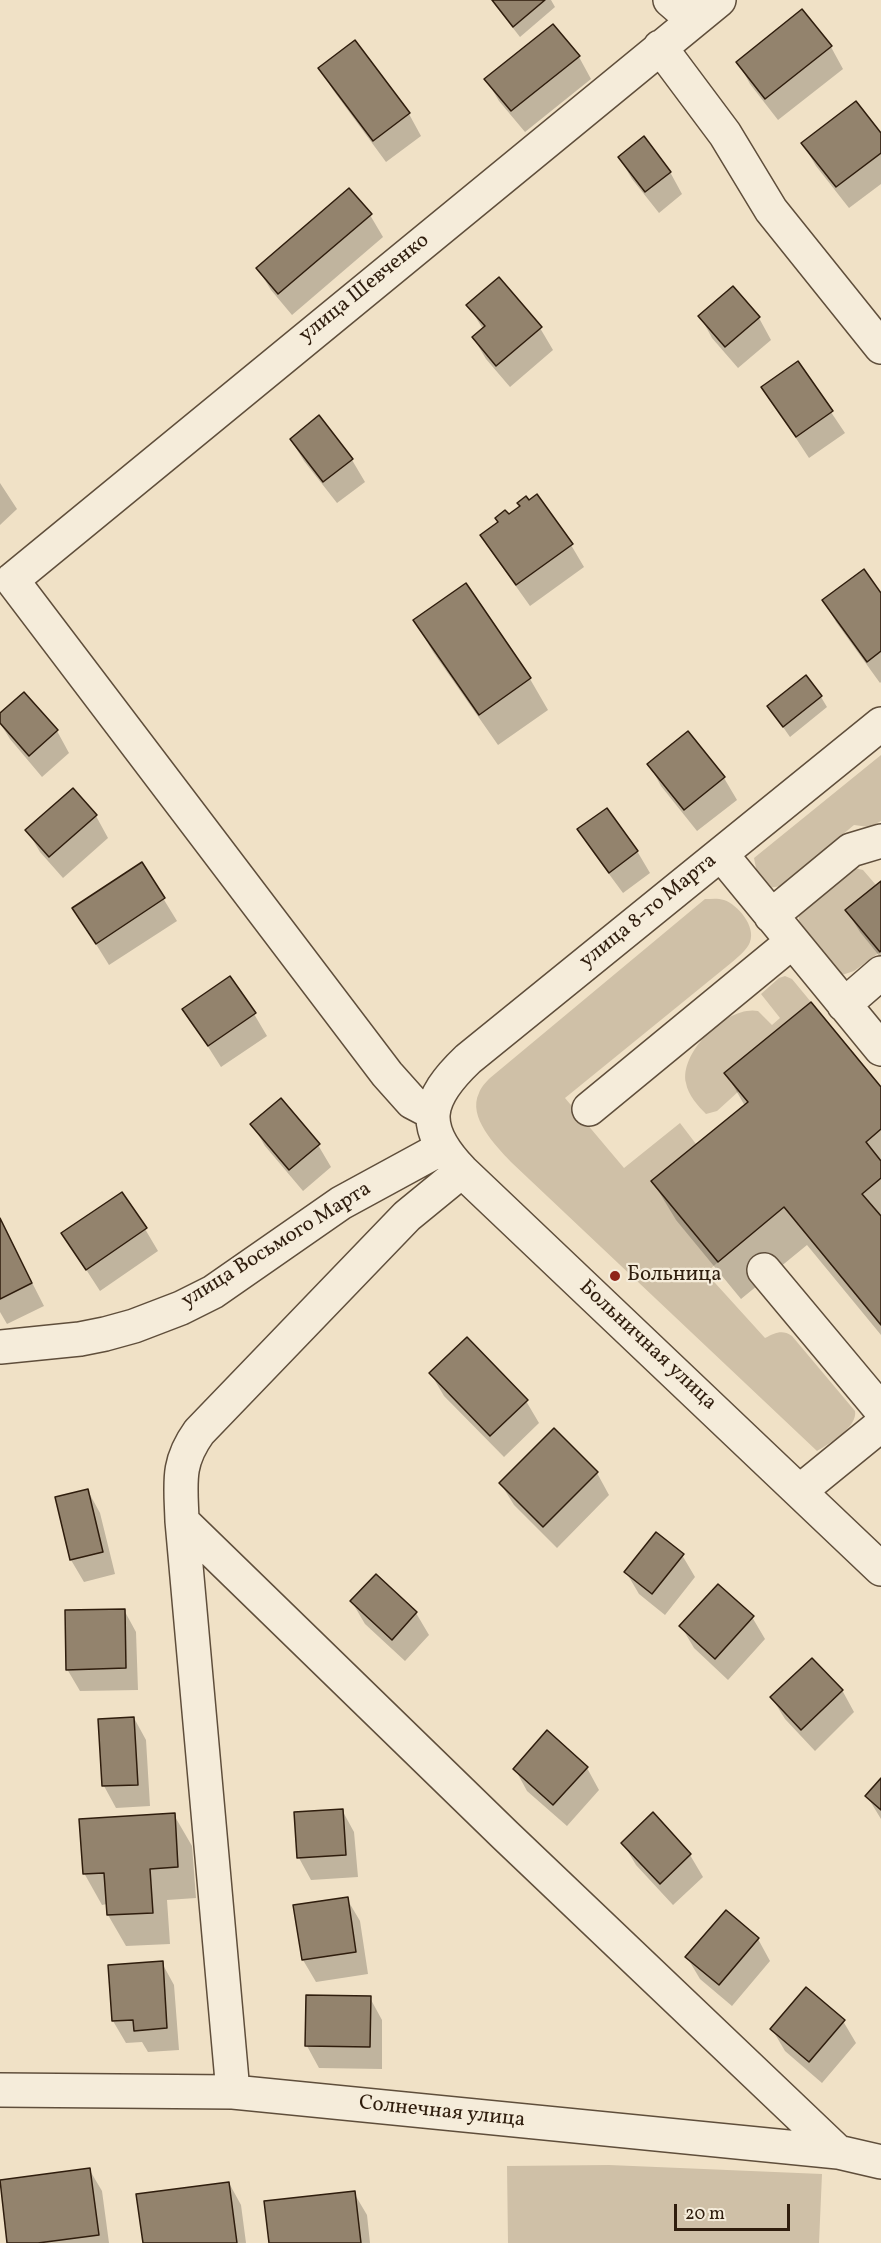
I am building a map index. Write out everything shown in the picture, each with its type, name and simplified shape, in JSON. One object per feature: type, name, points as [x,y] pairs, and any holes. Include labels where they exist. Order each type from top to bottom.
[{"type":"street","name":"улица Шевченко","points":[[6,580],[660,47],[681,10],[718,0]]},
{"type":"street","points":[[660,47],[725,134],[771,210],[881,347]]},
{"type":"street","points":[[6,580],[387,1074],[412,1102],[433,1113],[435,1134],[452,1159],[407,1216],[199,1432],[183,1460],[182,1521],[233,2092]]},
{"type":"street","name":"улица 8-го Марта","points":[[433,1113],[447,1080],[468,1059],[881,724]]},
{"type":"street","points":[[771,916],[851,850],[881,841]]},
{"type":"street","points":[[720,854],[881,1049]]},
{"type":"street","points":[[588,1109],[792,942]]},
{"type":"street","points":[[844,1005],[881,974]]},
{"type":"street","name":"улица Восьмого Марта","points":[[0,1347],[80,1339],[105,1334],[134,1326],[181,1308],[213,1292],[341,1203],[452,1159]]},
{"type":"street","name":"Больничная улица","points":[[452,1159],[881,1569]]},
{"type":"street","points":[[764,1270],[881,1410]]},
{"type":"street","points":[[800,1491],[881,1425]]},
{"type":"street","points":[[182,1521],[505,1835],[838,2152]]},
{"type":"street","name":"Солнечная улица","points":[[0,2090],[233,2092],[838,2152],[881,2162]]},
{"type":"shaded area","points":[[881,755],[881,821],[869,827],[854,825],[781,886],[769,888],[757,873],[754,858]]},
{"type":"shaded area","points":[[855,868],[863,870],[876,885],[845,910],[880,952],[854,971],[842,975],[811,940],[799,916],[801,911]]},
{"type":"shaded area","points":[[705,899],[724,900],[740,911],[750,929],[751,936],[747,948],[565,1098],[624,1168],[680,1123],[696,1144],[718,1262],[706,1273],[765,1338],[782,1332],[792,1336],[855,1411],[855,1417],[847,1429],[817,1451],[511,1162],[485,1130],[477,1112],[476,1102],[479,1093],[490,1078]]},
{"type":"shaded area","points":[[785,976],[792,979],[811,1002],[724,1073],[739,1091],[717,1111],[706,1114],[687,1087],[686,1071],[690,1058],[708,1033],[733,1015],[746,1011],[758,1011],[772,1025],[780,1018],[761,994],[779,978]]},
{"type":"shaded area","points":[[609,2165],[822,2174],[819,2243],[508,2243],[507,2166]]},
{"type":"building","points":[[492,0],[545,0],[513,27]]},
{"type":"building","points":[[802,9],[832,46],[765,99],[736,62]]},
{"type":"building","points":[[553,24],[580,56],[511,111],[484,79]]},
{"type":"building","points":[[355,40],[410,113],[373,141],[318,68]]},
{"type":"building","points":[[856,101],[881,133],[881,153],[836,187],[801,143]]},
{"type":"building","points":[[644,136],[671,172],[645,192],[618,157]]},
{"type":"building","points":[[349,188],[372,214],[278,294],[256,268]]},
{"type":"building","points":[[499,277],[542,327],[496,366],[472,337],[485,326],[466,305]]},
{"type":"building","points":[[733,286],[760,317],[725,347],[698,316]]},
{"type":"building","points":[[798,361],[833,411],[796,437],[761,387]]},
{"type":"building","points":[[319,415],[353,459],[323,482],[290,439]]},
{"type":"building","points":[[537,494],[573,544],[516,585],[480,535],[498,522],[495,518],[505,510],[509,514],[520,506],[517,503],[526,496],[529,500]]},
{"type":"building","points":[[864,569],[881,593],[881,651],[867,662],[822,600]]},
{"type":"building","points":[[466,583],[531,678],[479,715],[413,620]]},
{"type":"building","points":[[806,675],[822,696],[783,727],[767,706]]},
{"type":"building","points":[[24,692],[58,730],[29,756],[0,723],[0,713]]},
{"type":"building","points":[[688,731],[725,777],[684,810],[647,764]]},
{"type":"building","points":[[73,788],[97,815],[49,857],[25,830]]},
{"type":"building","points":[[607,808],[638,851],[609,873],[577,829]]},
{"type":"building","points":[[142,862],[165,898],[96,944],[72,908]]},
{"type":"building","points":[[881,881],[881,950],[880,952],[845,910]]},
{"type":"building","points":[[230,976],[256,1013],[208,1046],[182,1009]]},
{"type":"building","points":[[811,1002],[881,1087],[881,1129],[866,1142],[881,1161],[881,1178],[862,1194],[881,1216],[881,1325],[784,1207],[718,1262],[651,1181],[748,1102],[724,1073]]},
{"type":"building","points":[[281,1098],[320,1144],[289,1170],[250,1124]]},
{"type":"building","points":[[122,1192],[147,1228],[86,1270],[61,1233]]},
{"type":"building","points":[[0,1218],[32,1283],[0,1299]]},
{"type":"building","points":[[467,1337],[528,1400],[490,1436],[429,1373]]},
{"type":"building","points":[[554,1428],[598,1472],[543,1527],[499,1483]]},
{"type":"building","points":[[88,1489],[103,1552],[70,1560],[55,1497]]},
{"type":"building","points":[[656,1532],[684,1554],[652,1594],[624,1572]]},
{"type":"building","points":[[376,1574],[417,1612],[392,1640],[350,1601]]},
{"type":"building","points":[[718,1584],[754,1616],[715,1659],[679,1626]]},
{"type":"building","points":[[125,1609],[126,1668],[66,1670],[65,1610]]},
{"type":"building","points":[[812,1658],[843,1690],[801,1730],[770,1697]]},
{"type":"building","points":[[134,1717],[138,1785],[102,1786],[98,1719]]},
{"type":"building","points":[[547,1730],[588,1767],[553,1805],[513,1769]]},
{"type":"building","points":[[881,1778],[881,1810],[865,1796]]},
{"type":"building","points":[[343,1809],[346,1855],[297,1858],[294,1812]]},
{"type":"building","points":[[653,1812],[691,1854],[660,1884],[621,1843]]},
{"type":"building","points":[[175,1813],[178,1867],[150,1869],[153,1913],[107,1915],[104,1873],[83,1874],[79,1819]]},
{"type":"building","points":[[348,1897],[356,1952],[302,1960],[293,1905]]},
{"type":"building","points":[[726,1910],[759,1938],[719,1985],[685,1957]]},
{"type":"building","points":[[163,1961],[167,2028],[134,2031],[133,2020],[112,2021],[108,1965]]},
{"type":"building","points":[[806,1987],[845,2020],[809,2062],[770,2029]]},
{"type":"building","points":[[306,1995],[371,1996],[370,2047],[305,2046]]},
{"type":"building","points":[[90,2168],[99,2235],[38,2243],[7,2243],[0,2180]]},
{"type":"building","points":[[229,2182],[237,2243],[143,2243],[136,2194]]},
{"type":"building","points":[[355,2191],[361,2243],[269,2243],[264,2201]]},
{"type":"place","name":"Больница","points":[[615,1276]]}]
